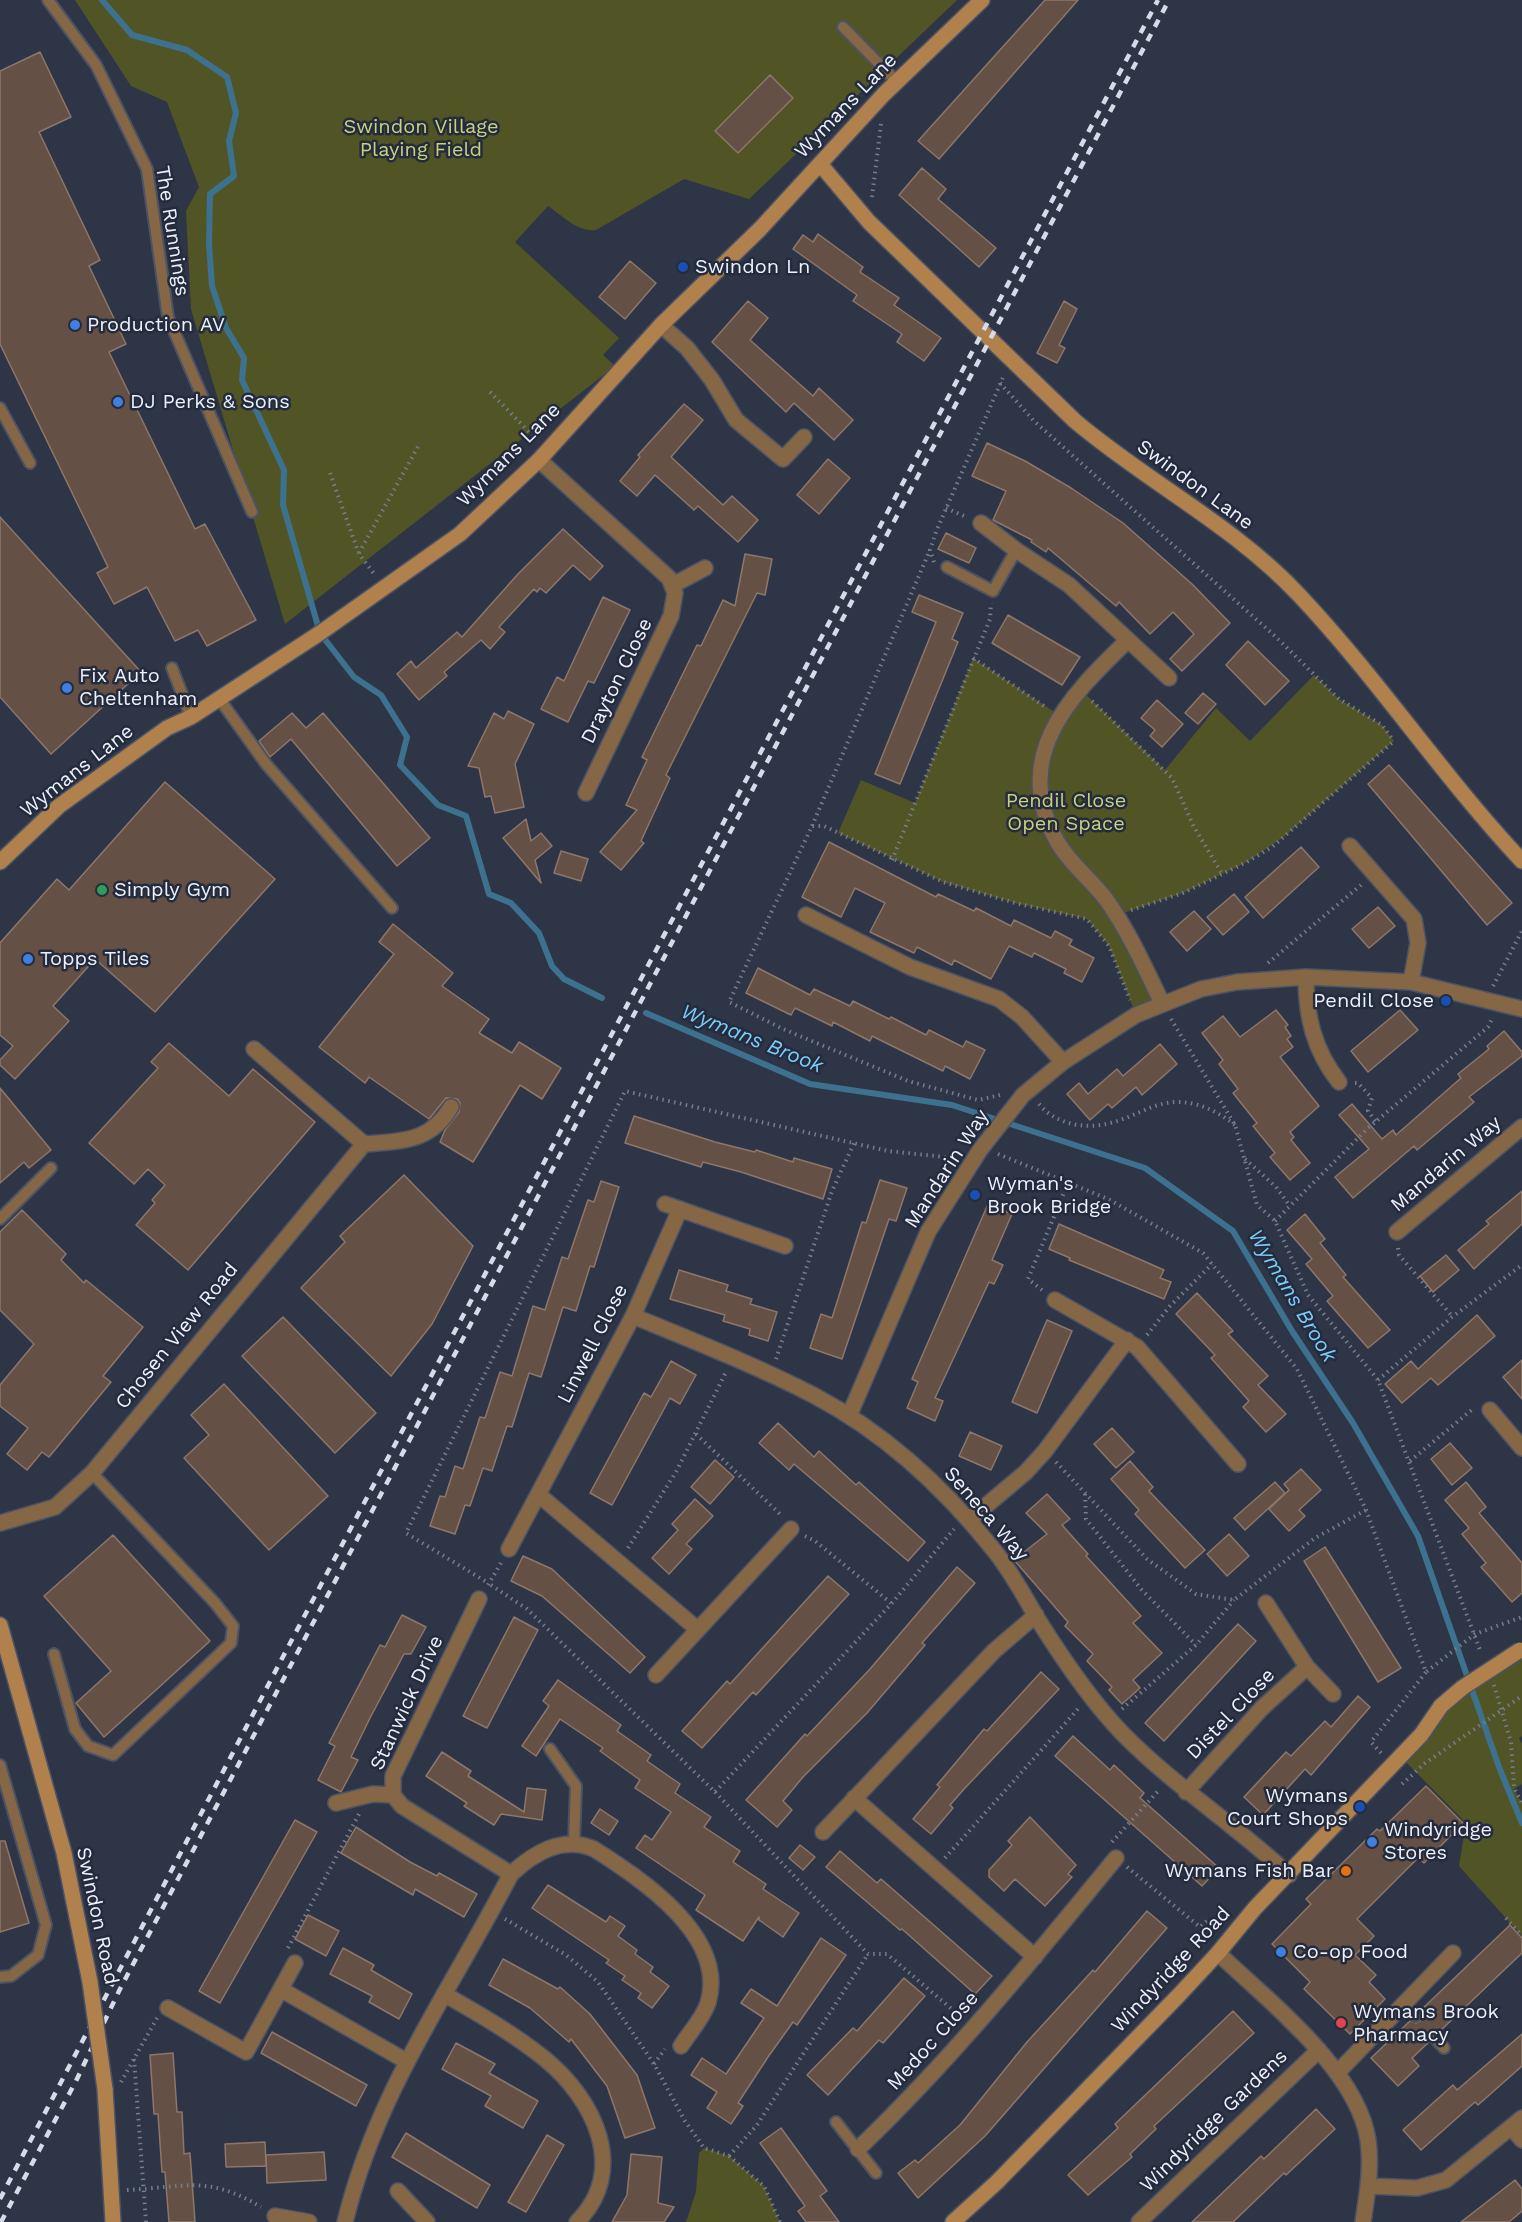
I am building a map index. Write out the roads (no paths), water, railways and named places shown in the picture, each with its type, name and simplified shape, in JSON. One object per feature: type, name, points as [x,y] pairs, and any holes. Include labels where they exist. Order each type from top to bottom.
[{"type":"street","name":"Wymans Lane","points":[[2,856],[60,806],[167,728],[191,717],[320,633],[460,534],[543,455],[661,326],[760,229],[884,94],[982,0]]},
{"type":"street","name":"Swindon Lane","points":[[820,164],[869,222],[1075,421],[1106,448],[1214,523],[1275,572],[1301,597],[1478,814],[1522,861]]},
{"type":"street","points":[[661,326],[687,348],[712,380],[735,420],[783,459],[804,437]]},
{"type":"street","points":[[543,455],[663,572],[673,585],[705,568]]},
{"type":"street","points":[[981,523],[1016,550],[1069,585],[1126,641],[1169,678]]},
{"type":"street","name":"Drayton Close","points":[[586,793],[671,616],[676,601],[673,585]]},
{"type":"street","points":[[1126,641],[1080,689],[1059,715],[1051,730],[1042,761],[1041,778],[1045,811],[1050,828],[1068,858],[1106,900],[1116,915],[1133,942],[1162,1003]]},
{"type":"street","points":[[1350,846],[1410,912],[1416,926],[1418,943],[1411,982]]},
{"type":"street","points":[[806,915],[910,967],[999,999],[1022,1017],[1063,1062]]},
{"type":"street","points":[[1306,977],[1308,1014],[1316,1045],[1324,1062],[1339,1082]]},
{"type":"street","name":"Mandarin Way","points":[[849,1416],[928,1232],[977,1155],[1063,1062],[1136,1015],[1201,989],[1255,980],[1306,977],[1359,977],[1411,982],[1522,1009]]},
{"type":"street","points":[[254,1049],[364,1144],[417,1139],[445,1117],[451,1107]]},
{"type":"street","name":"Mandarin Way","points":[[1397,1232],[1522,1127]]},
{"type":"street","name":"Chosen View Road","points":[[0,1523],[54,1507],[92,1473],[364,1144]]},
{"type":"street","points":[[665,1204],[785,1246]]},
{"type":"street","name":"Linwell Close","points":[[508,1549],[633,1316],[680,1209]]},
{"type":"street","points":[[1055,1300],[1132,1344],[1238,1464]]},
{"type":"street","name":"Seneca Way","points":[[633,1316],[771,1375],[849,1416],[910,1462],[967,1518],[1017,1581],[1036,1616],[1090,1695],[1110,1719],[1186,1792],[1257,1845],[1289,1875]]},
{"type":"street","points":[[967,1518],[1026,1472],[1046,1451],[1132,1344]]},
{"type":"street","points":[[1490,1410],[1522,1448]]},
{"type":"street","points":[[539,1495],[696,1628]]},
{"type":"street","points":[[656,1675],[696,1628],[791,1529]]},
{"type":"street","name":"Stanwick Drive","points":[[479,1599],[396,1768],[392,1782],[393,1794],[402,1806],[511,1874]]},
{"type":"street","points":[[1266,1603],[1307,1666],[1334,1694]]},
{"type":"street","points":[[823,1832],[994,1651],[1036,1616]]},
{"type":"street","name":"Swindon Road","points":[[0,1625],[64,1853],[90,1982],[105,2089],[113,2222]]},
{"type":"street","name":"Windyridge Road","points":[[953,2222],[1046,2132],[1222,1948],[1255,1908],[1289,1875],[1391,1763],[1421,1735],[1441,1706],[1462,1688],[1521,1649]]},
{"type":"street","name":"Distel Close","points":[[1186,1792],[1262,1708],[1307,1666]]},
{"type":"street","points":[[336,1803],[373,1794],[393,1794]]},
{"type":"street","points":[[854,1798],[1035,1958]]},
{"type":"street","points":[[345,2222],[371,2136],[406,2061],[511,1874],[526,1860],[552,1846],[574,1843],[594,1849],[655,1890],[669,1903],[693,1934],[706,1959],[711,1981],[705,2010],[688,2025],[681,2046]]},
{"type":"street","name":"Medoc Close","points":[[858,2149],[910,2099],[974,2027],[1035,1958],[1116,1858]]},
{"type":"street","name":"Windyridge Gardens","points":[[1222,1948],[1338,2072],[1356,2100],[1364,2120],[1370,2159],[1363,2222]]},
{"type":"street","points":[[1338,2072],[1453,1953]]},
{"type":"street","points":[[168,2008],[246,2052],[295,1963]]},
{"type":"street","points":[[282,1990],[406,2061]]},
{"type":"street","points":[[444,1994],[491,2021],[546,2060],[570,2085],[589,2111],[601,2137],[604,2166],[598,2192],[578,2222]]},
{"type":"street","name":"Windyridge Gardens","points":[[1138,2222],[1318,2050]]},
{"type":"street","points":[[1368,2186],[1417,2188],[1446,2180],[1517,2123],[1522,2140]]},
{"type":"street","points":[[398,2191],[422,2221]]},
{"type":"street","points":[[275,2216],[309,2222]]},
{"type":"lane","name":"The Runnings","points":[[48,0],[96,64],[147,169],[168,317],[252,512]]},
{"type":"lane","points":[[843,27],[897,82]]},
{"type":"lane","points":[[0,408],[30,463]]},
{"type":"lane","points":[[947,567],[993,591],[1016,550]]},
{"type":"lane","points":[[172,668],[191,717]]},
{"type":"lane","points":[[218,698],[266,764],[392,908]]},
{"type":"lane","points":[[0,1219],[51,1168]]},
{"type":"lane","points":[[54,1654],[75,1729],[88,1746],[113,1755],[231,1643],[233,1626],[92,1473]]},
{"type":"lane","points":[[550,1749],[576,1786],[574,1843]]},
{"type":"lane","points":[[0,1766],[45,1925],[38,1955],[11,1976],[0,1977]]},
{"type":"lane","points":[[1404,2004],[1415,2016]]},
{"type":"lane","points":[[1434,2037],[1444,2048]]},
{"type":"lane","points":[[836,2122],[876,2173]]},
{"type":"waterway","name":"Wymans Brook","points":[[102,0],[132,35],[187,50],[227,77],[236,113],[229,141],[234,176],[210,194],[209,243],[212,286],[226,328],[244,358],[242,380],[284,470],[283,505],[320,633],[354,677],[381,695],[407,737],[400,765],[438,805],[466,816],[489,894],[511,903],[539,933],[552,966],[564,979],[602,998]]},
{"type":"waterway","name":"Wymans Brook","points":[[646,1013],[810,1084],[952,1105],[1145,1168],[1233,1231],[1292,1331],[1353,1423],[1418,1536],[1499,1767],[1522,1823]]},
{"type":"railway","points":[[0,2199],[287,1649],[1158,0]]},
{"type":"railway","points":[[1,2222],[76,2081],[120,1989],[1169,0]]},
{"type":"place","name":"Swindon Ln","points":[[683,267]]},
{"type":"place","name":"Production AV","points":[[75,325]]},
{"type":"place","name":"DJ Perks & Sons","points":[[118,402]]},
{"type":"place","name":"Fix Auto Cheltenham","points":[[67,688]]},
{"type":"place","name":"Simply Gym","points":[[102,890]]},
{"type":"place","name":"Topps Tiles","points":[[28,959]]},
{"type":"place","name":"Pendil Close","points":[[1446,1001]]},
{"type":"place","name":"Wyman's Brook Bridge","points":[[975,1195]]},
{"type":"place","name":"Wymans Court Shops","points":[[1360,1807]]},
{"type":"place","name":"Windyridge Stores","points":[[1372,1842]]},
{"type":"place","name":"Wymans Fish Bar","points":[[1346,1871]]},
{"type":"place","name":"Co-op Food","points":[[1281,1952]]},
{"type":"place","name":"Wymans Brook Pharmacy","points":[[1341,2023]]},
{"type":"park label","name":"Swindon Village Playing Field","points":[[421,138]]},
{"type":"park label","name":"Pendil Close Open Space","points":[[1066,812]]}]
